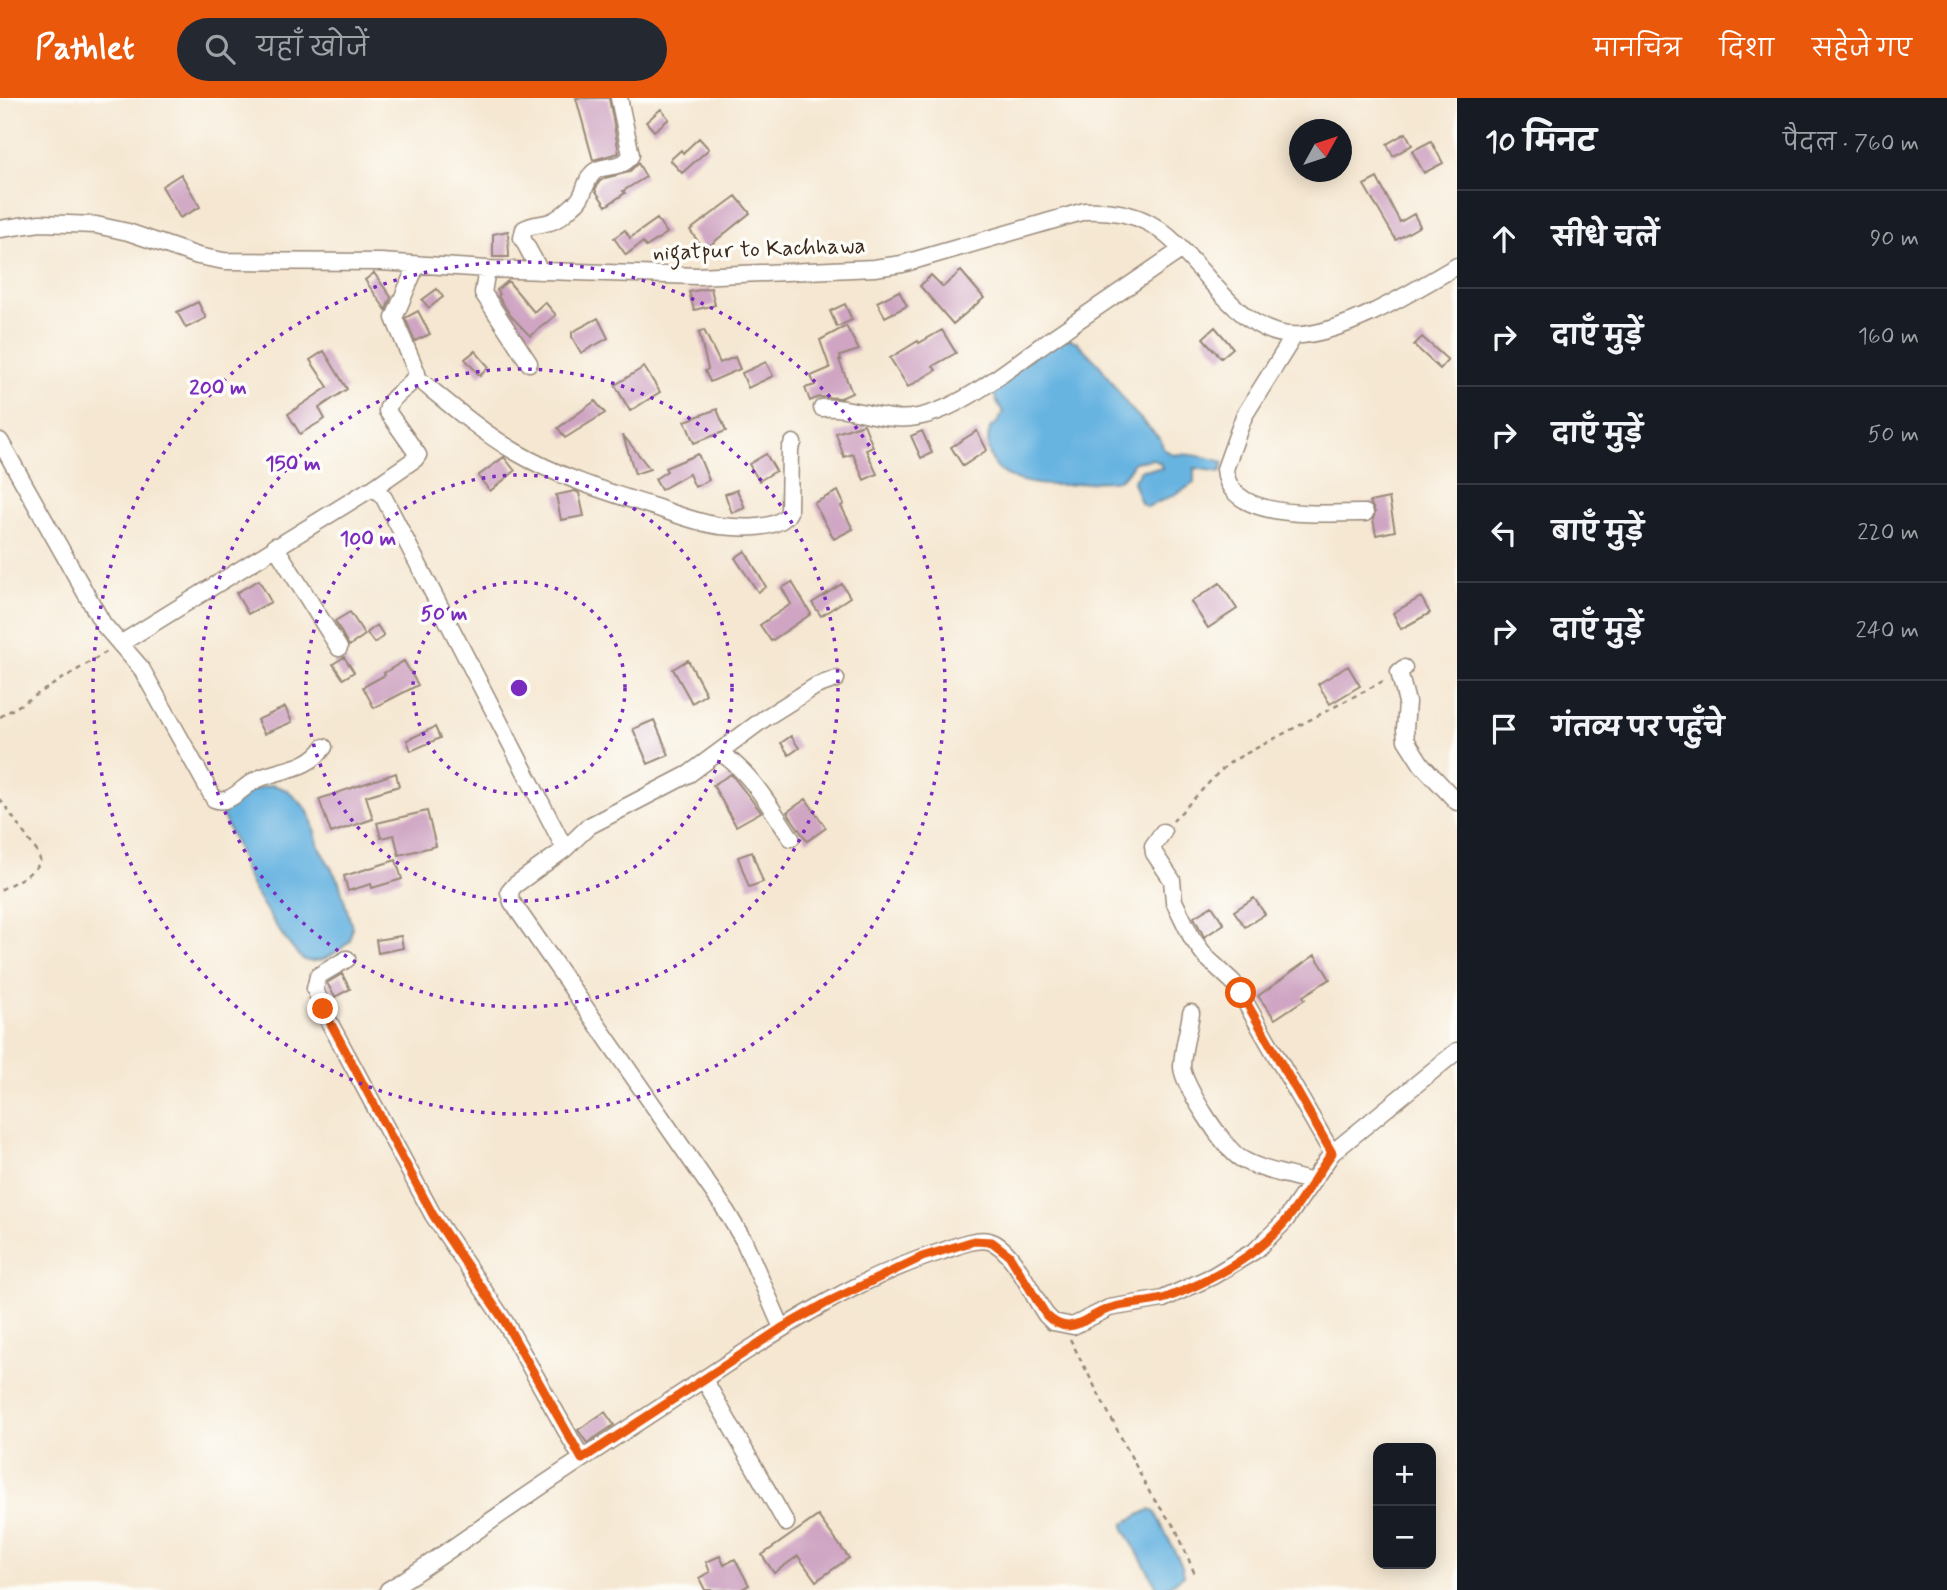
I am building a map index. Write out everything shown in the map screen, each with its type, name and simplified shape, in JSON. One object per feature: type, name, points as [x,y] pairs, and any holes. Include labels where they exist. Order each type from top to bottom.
[{"type":"street","points":[[540,271],[522,237],[524,229],[555,220],[580,199],[592,174],[598,169],[622,164],[628,161],[631,155],[619,98]]},
{"type":"street","name":"nigatpur to Kachhawa","points":[[0,229],[40,223],[96,225],[128,232],[198,256],[224,261],[417,264],[697,276],[874,268],[902,264],[1085,211],[1109,210],[1150,223],[1181,250],[1237,309],[1261,328],[1294,336],[1327,331],[1353,320],[1457,266]]},
{"type":"street","points":[[822,408],[836,407],[891,418],[930,415],[964,398],[1001,374],[1181,250]]},
{"type":"street","points":[[120,644],[275,546],[372,489],[417,457],[415,449],[387,411],[388,404],[416,377],[416,369],[394,318],[417,264]]},
{"type":"street","points":[[487,269],[484,293],[529,363]]},
{"type":"street","points":[[1294,336],[1244,416],[1225,476],[1236,494],[1254,506],[1273,510],[1365,513]]},
{"type":"street","points":[[416,377],[485,432],[516,452],[561,473],[635,501],[720,526],[772,526],[786,518],[789,512],[790,449],[793,443]]},
{"type":"street","points":[[0,442],[103,624],[141,668],[214,799],[228,799],[259,778],[297,768],[311,761],[324,747]]},
{"type":"street","points":[[372,489],[384,498],[565,849]]},
{"type":"street","points":[[275,546],[339,648]]},
{"type":"street","points":[[1401,670],[1407,702],[1406,740],[1422,765],[1457,802]]},
{"type":"street","points":[[782,1328],[744,1241],[723,1206],[510,897],[511,888],[565,849],[589,826],[689,774],[785,705],[816,686],[836,678]]},
{"type":"street","points":[[721,753],[749,777],[791,838]]},
{"type":"street","points":[[1163,832],[1153,846],[1154,853],[1172,880],[1171,893],[1187,929],[1206,957],[1241,993],[1332,1153]]},
{"type":"street","points":[[347,958],[318,976],[316,989],[326,1016],[433,1215],[505,1322],[582,1459]]},
{"type":"street","points":[[1191,1013],[1182,1066],[1195,1098],[1220,1134],[1239,1157],[1312,1182]]},
{"type":"street","points":[[388,1590],[425,1568],[582,1459],[782,1328],[830,1301],[922,1257],[984,1240],[992,1242],[1005,1250],[1046,1315],[1053,1322],[1066,1326],[1073,1326],[1109,1308],[1163,1299],[1213,1276],[1256,1251],[1286,1222],[1332,1153],[1457,1051]]},
{"type":"street","points":[[704,1379],[786,1523]]},
{"type":"path","points":[[0,717],[120,644]]},
{"type":"path","points":[[1163,832],[1217,773],[1232,761],[1401,670]]},
{"type":"path","points":[[0,799],[38,853],[41,863],[26,876],[0,890]]},
{"type":"path","points":[[1062,1324],[1151,1495],[1176,1529],[1196,1577]]},
{"type":"water","points":[[1064,336],[1076,341],[1101,367],[1129,407],[1161,440],[1163,449],[1174,455],[1198,456],[1223,462],[1221,472],[1194,468],[1194,483],[1147,507],[1141,503],[1133,482],[1141,470],[1162,468],[1161,464],[1153,459],[1134,462],[1125,476],[1114,481],[1058,485],[1021,481],[994,464],[989,449],[990,428],[997,423],[1003,412],[995,395],[998,385],[1014,370]]},
{"type":"water","points":[[273,785],[287,790],[306,808],[319,847],[339,882],[352,927],[350,941],[319,960],[307,961],[301,957],[274,922],[246,874],[221,809],[246,793]]},
{"type":"water","points":[[1149,1510],[1155,1512],[1184,1575],[1163,1590],[1159,1590],[1124,1529],[1124,1523]]},
{"type":"building","points":[[576,98],[609,98],[619,153],[593,160]]},
{"type":"building","points":[[661,109],[669,119],[654,131],[646,122]]},
{"type":"building","points":[[1406,133],[1412,145],[1393,156],[1387,144]]},
{"type":"building","points":[[699,138],[709,149],[682,173],[670,160],[681,150],[683,153]]},
{"type":"building","points":[[1431,141],[1443,163],[1424,173],[1412,151]]},
{"type":"building","points":[[638,163],[646,177],[623,191],[625,193],[606,206],[595,190],[599,182],[629,172]]},
{"type":"building","points":[[181,174],[200,207],[180,218],[162,186]]},
{"type":"building","points":[[1377,178],[1400,222],[1414,214],[1420,226],[1396,240],[1364,185]]},
{"type":"building","points":[[736,196],[750,213],[704,250],[690,230]]},
{"type":"building","points":[[657,219],[667,233],[646,247],[643,242],[626,255],[614,238],[625,230],[630,238]]},
{"type":"building","points":[[508,231],[509,257],[493,257],[493,234]]},
{"type":"building","points":[[961,271],[984,298],[953,324],[920,286],[931,275],[943,287]]},
{"type":"building","points":[[374,273],[391,297],[386,310],[365,280]]},
{"type":"building","points":[[508,281],[534,312],[545,302],[556,315],[530,336],[511,316],[498,296],[500,294],[497,290]]},
{"type":"building","points":[[711,288],[715,305],[694,310],[689,292]]},
{"type":"building","points":[[437,289],[443,297],[429,308],[422,300]]},
{"type":"building","points":[[899,291],[907,306],[885,317],[877,302]]},
{"type":"building","points":[[198,302],[206,318],[186,328],[177,312]]},
{"type":"building","points":[[845,304],[852,320],[837,327],[830,311]]},
{"type":"building","points":[[418,311],[430,334],[415,341],[405,318]]},
{"type":"building","points":[[598,318],[608,338],[581,353],[572,332]]},
{"type":"building","points":[[846,326],[859,350],[840,356],[839,360],[852,393],[841,398],[819,397],[810,401],[805,388],[815,385],[811,376],[830,368],[820,340]]},
{"type":"building","points":[[1215,327],[1233,348],[1221,358],[1203,338]]},
{"type":"building","points":[[704,330],[720,363],[735,357],[740,369],[710,382],[705,371],[708,369],[699,332]]},
{"type":"building","points":[[942,330],[956,353],[933,366],[936,370],[908,387],[890,358]]},
{"type":"building","points":[[1422,337],[1448,360],[1440,369],[1414,345]]},
{"type":"building","points":[[324,351],[347,389],[319,408],[325,419],[300,434],[288,414],[328,387],[310,360]]},
{"type":"building","points":[[475,351],[489,367],[480,376],[465,359]]},
{"type":"building","points":[[766,362],[773,376],[748,388],[742,373]]},
{"type":"building","points":[[644,367],[660,392],[630,411],[615,385]]},
{"type":"building","points":[[595,401],[605,413],[565,438],[558,428]]},
{"type":"building","points":[[717,409],[726,431],[694,443],[685,421]]},
{"type":"building","points":[[864,424],[873,447],[866,450],[877,474],[864,480],[853,454],[844,457],[836,433]]},
{"type":"building","points":[[922,431],[932,453],[921,458],[911,436]]},
{"type":"building","points":[[977,431],[987,450],[963,466],[951,447]]},
{"type":"building","points":[[623,435],[650,469],[635,474]]},
{"type":"building","points":[[698,454],[709,480],[695,487],[689,474],[661,490],[655,479],[667,471],[665,468]]},
{"type":"building","points":[[766,454],[776,471],[759,481],[749,464]]},
{"type":"building","points":[[504,457],[515,471],[490,491],[478,476]]},
{"type":"building","points":[[737,490],[745,508],[732,513],[725,494]]},
{"type":"building","points":[[575,491],[579,493],[584,516],[561,520],[556,495]]},
{"type":"building","points":[[838,491],[844,504],[841,506],[853,529],[834,539],[814,503]]},
{"type":"building","points":[[1389,498],[1395,531],[1376,535],[1373,519],[1375,512],[1370,502]]},
{"type":"building","points":[[745,551],[766,587],[758,592],[735,558]]},
{"type":"building","points":[[259,580],[271,602],[248,614],[236,593]]},
{"type":"building","points":[[792,582],[811,614],[771,641],[760,625],[791,604],[782,588]]},
{"type":"building","points":[[1220,583],[1237,609],[1208,628],[1191,602]]},
{"type":"building","points":[[842,584],[850,597],[821,616],[812,603]]},
{"type":"building","points":[[1421,597],[1430,613],[1401,629],[1393,613]]},
{"type":"building","points":[[350,612],[365,635],[349,646],[335,621]]},
{"type":"building","points":[[377,625],[384,636],[374,643],[367,633]]},
{"type":"building","points":[[344,657],[354,672],[343,679],[333,664]]},
{"type":"building","points":[[688,660],[706,694],[692,703],[673,669]]},
{"type":"building","points":[[404,661],[418,685],[374,708],[363,687]]},
{"type":"building","points":[[1348,666],[1360,686],[1330,704],[1318,684]]},
{"type":"building","points":[[285,707],[292,722],[264,734],[257,720]]},
{"type":"building","points":[[654,720],[669,755],[648,764],[633,729]]},
{"type":"building","points":[[435,727],[440,738],[411,751],[407,740]]},
{"type":"building","points":[[791,736],[799,748],[789,755],[781,743]]},
{"type":"building","points":[[396,773],[399,786],[366,796],[373,819],[331,833],[319,799]]},
{"type":"building","points":[[731,774],[761,812],[736,826],[713,785]]},
{"type":"building","points":[[806,799],[826,828],[807,841],[787,812]]},
{"type":"building","points":[[427,811],[436,846],[399,855],[394,835],[381,838],[377,823]]},
{"type":"building","points":[[752,852],[763,882],[749,887],[738,857]]},
{"type":"building","points":[[396,860],[402,879],[372,888],[371,884],[348,891],[344,876]]},
{"type":"building","points":[[1254,898],[1265,914],[1245,927],[1234,911]]},
{"type":"building","points":[[1212,906],[1224,924],[1204,937],[1194,917]]},
{"type":"building","points":[[401,936],[403,948],[378,953],[376,940]]},
{"type":"building","points":[[1315,955],[1330,979],[1303,996],[1305,999],[1275,1019],[1258,996]]},
{"type":"building","points":[[342,974],[350,989],[335,997],[327,983]]},
{"type":"building","points":[[605,1412],[614,1425],[587,1443],[578,1430]]},
{"type":"building","points":[[818,1516],[849,1558],[816,1581],[798,1556],[774,1573],[762,1555]]},
{"type":"building","points":[[720,1556],[724,1565],[735,1559],[749,1585],[740,1590],[705,1590],[699,1578],[710,1572],[706,1562]]},
{"type":"route","points":[[323,1009],[433,1215],[505,1322],[582,1459],[782,1328],[830,1301],[922,1257],[974,1241],[984,1240],[999,1245],[1009,1255],[1046,1315],[1053,1322],[1073,1326],[1109,1308],[1163,1299],[1185,1290],[1256,1251],[1286,1222],[1332,1153],[1241,993]]}]
